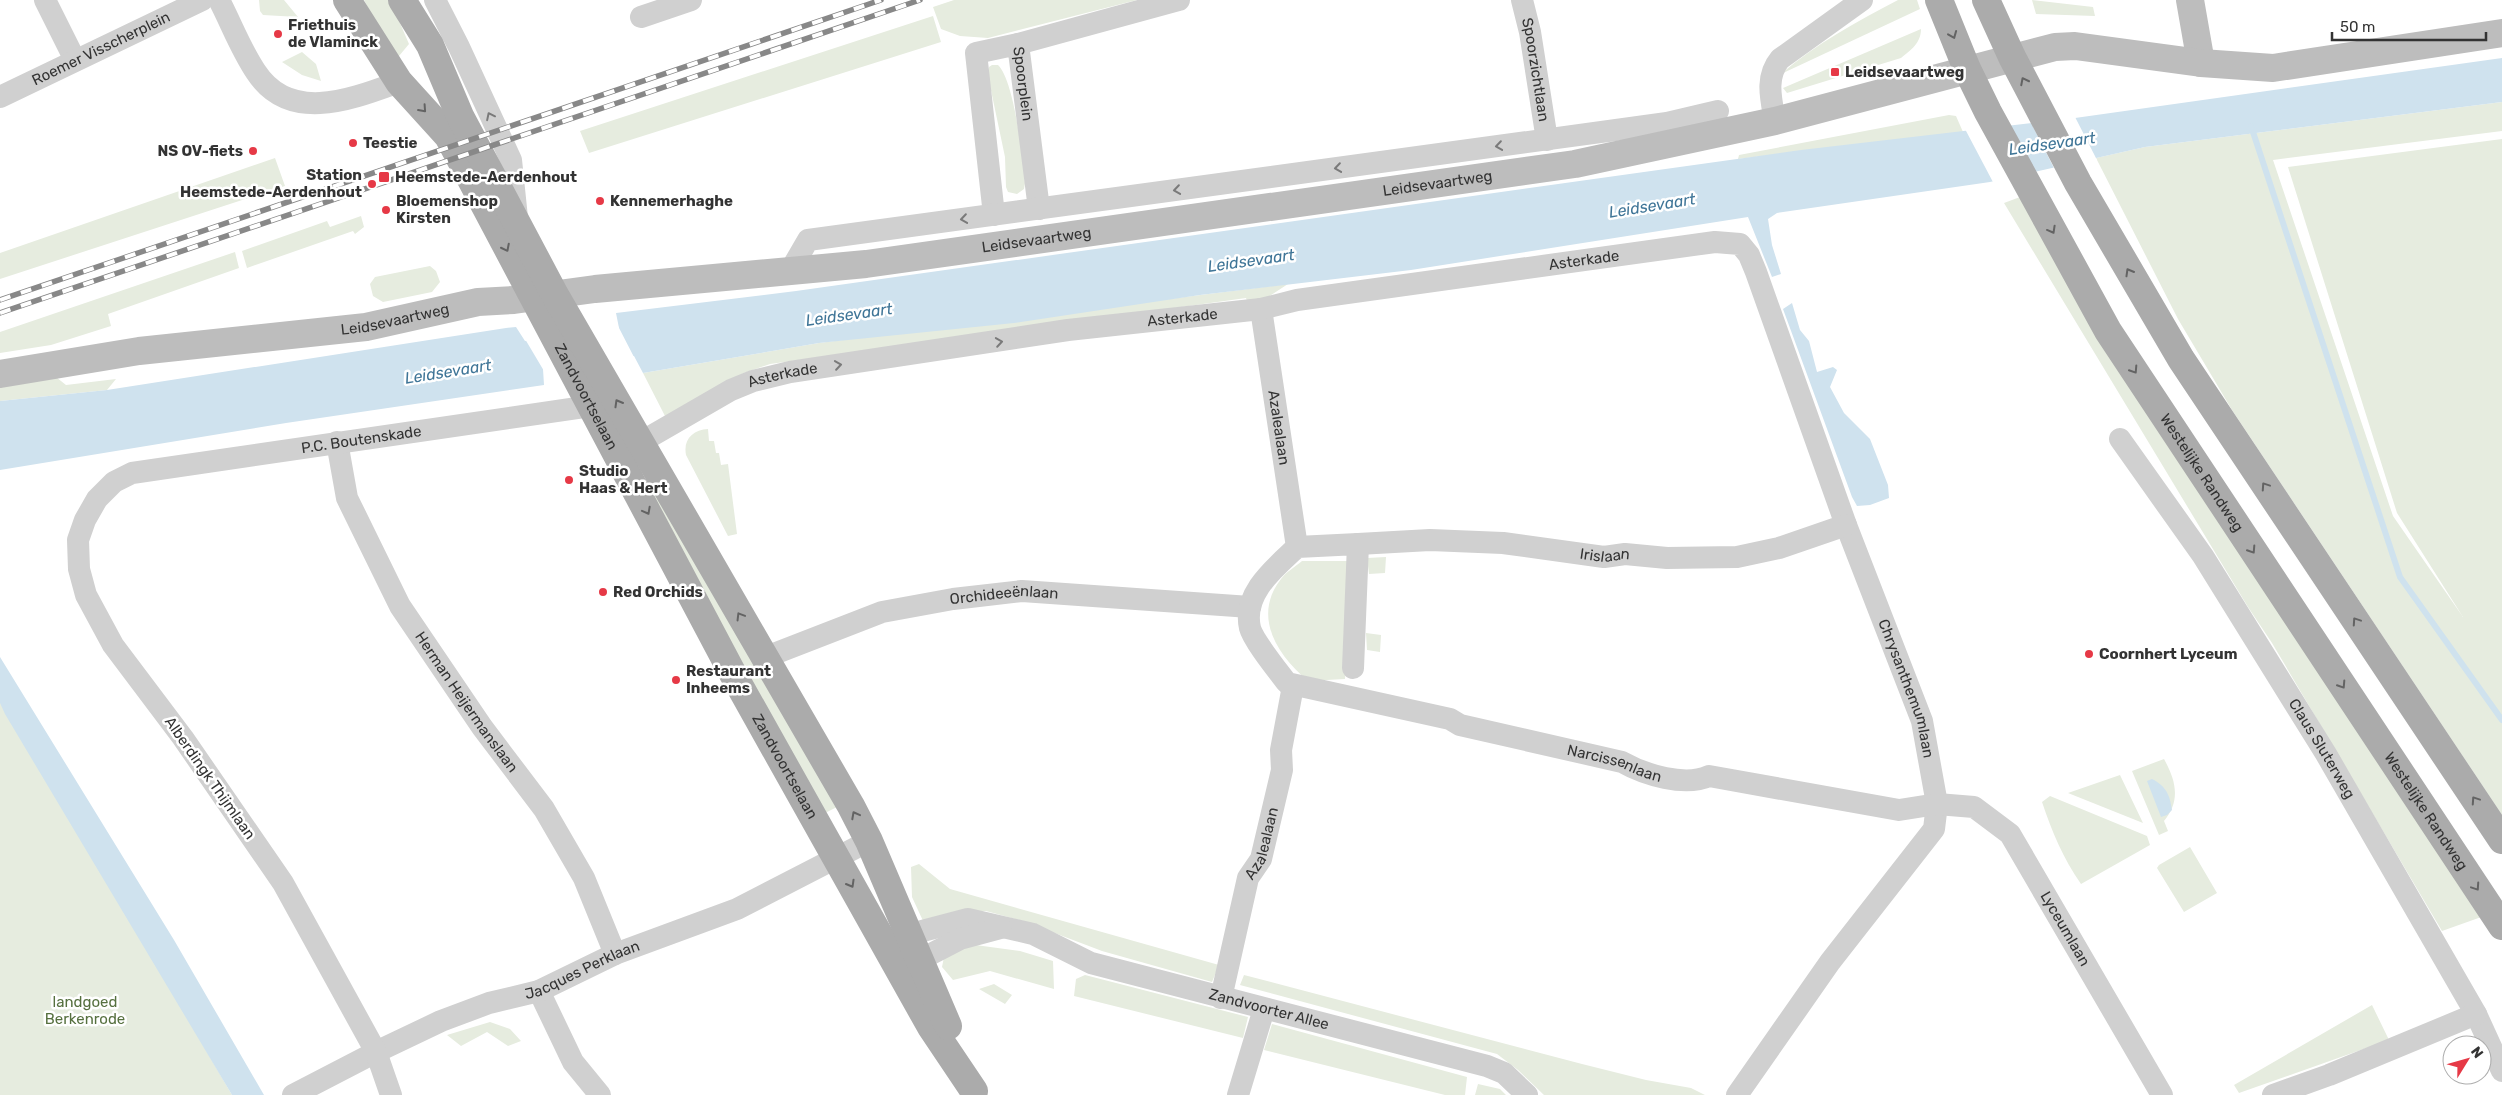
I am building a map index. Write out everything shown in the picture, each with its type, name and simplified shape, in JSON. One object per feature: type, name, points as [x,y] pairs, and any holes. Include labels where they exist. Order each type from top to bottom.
[{"type":"main road","name":"Zandvoortselaan","points":[[348,0],[399,82],[448,136],[544,296],[582,366],[649,437],[672,494],[740,617],[766,657],[869,841],[896,938]]},
{"type":"main road","name":"Zandvoortselaan","points":[[402,0],[430,45],[460,116],[518,224],[544,296]]},
{"type":"main road","name":"Westelijke Randweg","points":[[1939,0],[1967,70],[1988,112],[2108,331],[2502,926]]},
{"type":"main road","points":[[1986,0],[2012,57],[2078,183],[2181,359],[2502,840]]},
{"type":"main road","points":[[2190,0],[2201,63],[2273,68],[2502,33]]},
{"type":"main road","points":[[399,82],[418,75],[426,66],[430,45]]},
{"type":"main road","name":"Leidsevaartweg","points":[[0,374],[139,351],[366,327],[472,303],[866,264],[1575,164],[1775,120],[2055,47],[2075,46],[2201,63]]},
{"type":"main road","name":"Zandvoortselaan","points":[[582,366],[591,406],[733,674],[836,858],[896,938],[975,1093]]},
{"type":"street","points":[[45,0],[75,60]]},
{"type":"street","name":"Roemer Visscherplein","points":[[0,98],[202,0]]},
{"type":"street","points":[[219,0],[257,73],[283,95],[312,104],[336,103],[399,82]]},
{"type":"street","name":"Zandvoortselaan","points":[[434,0],[460,47],[511,160],[518,224]]},
{"type":"street","points":[[641,17],[691,0]]},
{"type":"street","points":[[1018,44],[1179,0]]},
{"type":"street","name":"Spoorzichtlaan","points":[[1522,0],[1530,32],[1547,140]]},
{"type":"street","points":[[1775,120],[1769,84],[1773,67],[1780,59],[1862,0]]},
{"type":"street","name":"Spoorplein","points":[[994,215],[976,53],[1018,44],[1039,209]]},
{"type":"street","name":"Leidsevaartweg","points":[[790,271],[808,240],[1667,123],[1718,111]]},
{"type":"street","name":"Asterkade","points":[[649,437],[732,390],[753,381],[790,372],[1068,330],[1261,309],[1297,300],[1715,242],[1740,244]]},
{"type":"street","name":"Chrysanthemumlaan","points":[[1737,1095],[1830,962],[1934,829],[1937,804],[1922,721],[1846,525],[1756,272],[1749,255],[1740,244]]},
{"type":"street","name":"Azalealaan","points":[[1261,309],[1297,547]]},
{"type":"street","name":"P.C. Boutenskade","points":[[132,473],[591,406]]},
{"type":"street","name":"Claus Sluterweg","points":[[2120,439],[2203,556],[2326,754],[2476,1014],[2502,1071]]},
{"type":"street","name":"Herman Heijermanslaan","points":[[337,442],[348,498],[400,606],[482,727],[544,809],[584,878],[615,954]]},
{"type":"street","name":"Alberdingk Thijmlaan","points":[[132,473],[114,482],[98,499],[85,520],[78,540],[79,569],[86,595],[114,645],[182,738],[283,883],[376,1052],[391,1095]]},
{"type":"street","name":"Irislaan","points":[[1297,547],[1430,540],[1503,543],[1604,557],[1625,554],[1667,558],[1737,557],[1779,548],[1846,525]]},
{"type":"street","points":[[1353,668],[1358,544]]},
{"type":"street","points":[[1293,686],[1287,683],[1250,628],[1250,607],[1264,579],[1297,547]]},
{"type":"street","name":"Orchideeënlaan","points":[[766,657],[882,612],[953,599],[1022,591],[1250,607]]},
{"type":"street","name":"Azalealaan","points":[[1220,998],[1248,878],[1261,859],[1280,779],[1282,770],[1281,750],[1293,686]]},
{"type":"street","name":"Narcissenlaan","points":[[1293,686],[1450,720],[1460,725],[1622,762],[1642,773],[1697,782],[1709,776],[1899,810],[1937,804]]},
{"type":"street","name":"Lyceumlaan","points":[[1937,804],[1974,807],[2010,834],[2162,1095]]},
{"type":"street","name":"Jacques Perklaan","points":[[294,1095],[376,1052],[441,1021],[489,1003],[539,992],[615,954],[737,909],[869,841]]},
{"type":"street","name":"Zandvoorter Allee","points":[[896,938],[968,919],[1007,926],[1033,934],[1091,963],[1487,1066],[1504,1074],[1527,1095]]},
{"type":"street","points":[[910,965],[960,939],[1007,926]]},
{"type":"street","points":[[539,992],[573,1062],[600,1095]]},
{"type":"street","points":[[1238,1095],[1264,1009]]},
{"type":"street","points":[[2273,1095],[2329,1075],[2476,1014]]},
{"type":"green space","points":[[259,0],[284,0],[298,17],[263,15],[260,11]]},
{"type":"green space","points":[[364,0],[390,0],[409,44],[399,56],[390,51]]},
{"type":"green space","points":[[954,0],[1137,0],[988,38],[960,36],[941,29],[933,7]]},
{"type":"green space","points":[[1898,0],[1917,0],[1920,9],[1781,74],[1823,43]]},
{"type":"green space","points":[[2032,0],[2093,7],[2095,16],[2036,14]]},
{"type":"green space","points":[[933,16],[941,42],[589,153],[580,131]]},
{"type":"green space","points":[[1921,29],[1917,42],[1901,58],[1787,93],[1783,88]]},
{"type":"green space","points":[[302,52],[316,64],[321,81],[302,75],[282,62]]},
{"type":"green space","points":[[998,65],[1004,73],[1017,120],[1025,183],[1024,189],[1017,194],[1008,192],[1006,187],[1005,157],[988,76],[989,67]]},
{"type":"green space","points":[[2502,102],[2502,131],[2273,160],[2393,516],[2463,617],[2397,513],[2288,167],[2502,139],[2502,815],[2232,410],[2178,319],[2096,158],[2145,147]]},
{"type":"green space","points":[[1949,115],[1956,116],[1963,132],[1738,159],[1739,155]]},
{"type":"green space","points":[[275,158],[285,186],[0,279],[0,253]]},
{"type":"green space","points":[[2020,197],[2487,915],[2442,931],[2272,643],[2248,607],[2004,203]]},
{"type":"green space","points":[[361,216],[364,227],[355,234],[353,231],[247,268],[242,251],[327,221],[330,227]]},
{"type":"green space","points":[[235,252],[239,268],[108,314],[111,326],[51,345],[0,353],[0,332]]},
{"type":"green space","points":[[430,266],[436,271],[440,282],[432,292],[383,302],[373,296],[370,284],[375,277]]},
{"type":"green space","points":[[1288,284],[1262,301],[1248,304],[1246,298],[770,364],[744,373],[665,416],[643,373],[819,343]]},
{"type":"green space","points":[[51,373],[66,385],[116,379],[107,390],[0,401],[0,381]]},
{"type":"green space","points":[[708,429],[709,441],[714,441],[721,465],[728,464],[737,534],[728,536],[686,455],[686,444],[690,436],[698,431]]},
{"type":"green space","points":[[649,488],[670,507],[841,805],[819,816]]},
{"type":"green space","points":[[1386,557],[1385,573],[1369,574],[1367,558]]},
{"type":"green space","points":[[1302,561],[1353,561],[1345,679],[1308,681],[1287,659],[1278,647],[1272,634],[1269,621],[1269,607],[1273,593],[1283,576]]},
{"type":"green space","points":[[1366,633],[1381,635],[1380,652],[1367,650]]},
{"type":"green space","name":"landgoed Berkenrode","points":[[0,674],[171,990],[232,1095],[0,1095]]},
{"type":"green space","points":[[2164,759],[2174,783],[2175,798],[2173,806],[2164,821],[2168,831],[2159,835],[2132,771]]},
{"type":"green space","points":[[2120,775],[2143,823],[2068,793]]},
{"type":"green space","points":[[2050,796],[2147,836],[2150,845],[2081,884],[2063,855],[2042,802]]},
{"type":"green space","points":[[2190,847],[2217,893],[2184,912],[2157,868]]},
{"type":"green space","points":[[919,864],[950,889],[1219,965],[1212,982],[1102,951],[1023,921],[986,911],[964,912],[924,923],[912,897],[911,867]]},
{"type":"green space","points":[[968,944],[1020,951],[1053,961],[1054,989],[990,971],[953,980],[942,967],[945,952]]},
{"type":"green space","points":[[1085,975],[1248,1017],[1243,1038],[1074,996],[1076,979]]},
{"type":"green space","points":[[1244,975],[1582,1064],[1646,1080],[1691,1088],[1705,1095],[1544,1095],[1518,1070],[1497,1054],[1240,985]]},
{"type":"green space","points":[[994,984],[1012,995],[1005,1004],[979,989]]},
{"type":"green space","points":[[2372,1005],[2389,1040],[2239,1093],[2234,1085]]},
{"type":"green space","points":[[490,1022],[510,1029],[521,1041],[508,1046],[487,1032],[461,1046],[447,1035]]},
{"type":"green space","points":[[1272,1024],[1467,1077],[1465,1095],[1445,1095],[1264,1050]]},
{"type":"green space","points":[[1478,1084],[1500,1089],[1506,1095],[1475,1095]]},
{"type":"water","name":"Leidsevaart","points":[[2502,58],[2502,102],[2145,147],[1990,182],[1777,213],[1768,219],[1772,245],[1781,274],[1772,277],[1748,217],[1411,270],[1200,295],[1014,323],[819,343],[643,373],[634,356],[543,369],[544,385],[286,423],[0,470],[0,401],[107,390],[506,328],[516,327],[525,341],[619,328],[616,313],[796,291],[1801,150],[2075,118]]},
{"type":"water","points":[[1792,303],[1800,330],[1809,341],[1817,372],[1833,367],[1837,370],[1830,387],[1844,413],[1870,439],[1888,485],[1889,498],[1870,505],[1857,506],[1852,497],[1783,309]]},
{"type":"water","points":[[0,657],[174,940],[264,1095],[232,1095],[5,714],[0,703]]},
{"type":"water","points":[[2152,779],[2164,788],[2170,800],[2172,810],[2167,815],[2161,817],[2147,781]]},
{"type":"pier","points":[[2074,115],[2097,160],[2055,170],[2030,121]]},
{"type":"pier","points":[[2010,124],[2036,174],[1994,184],[1965,129]]},
{"type":"pier","points":[[618,326],[635,359],[544,371],[525,339]]},
{"type":"waterway","points":[[2251,126],[2400,577],[2502,720]]},
{"type":"railway","points":[[0,300],[881,0]]},
{"type":"railway","points":[[0,313],[920,0]]},
{"type":"place","name":"Friethuis de Vlaminck","points":[[278,34]]},
{"type":"place","name":"Leidsevaartweg","points":[[1835,72]]},
{"type":"place","name":"Teestie","points":[[353,143]]},
{"type":"place","name":"NS OV-fiets","points":[[253,151]]},
{"type":"place","name":"Heemstede-Aerdenhout","points":[[384,177]]},
{"type":"place","name":"Station Heemstede-Aerdenhout","points":[[372,184]]},
{"type":"place","name":"Kennemerhaghe","points":[[600,201]]},
{"type":"place","name":"Bloemenshop Kirsten","points":[[386,210]]},
{"type":"place","name":"Studio Haas & Hert","points":[[569,480]]},
{"type":"place","name":"Red Orchids","points":[[603,592]]},
{"type":"place","name":"Coornhert Lyceum","points":[[2089,654]]},
{"type":"place","name":"Restaurant Inheems","points":[[676,680]]}]
